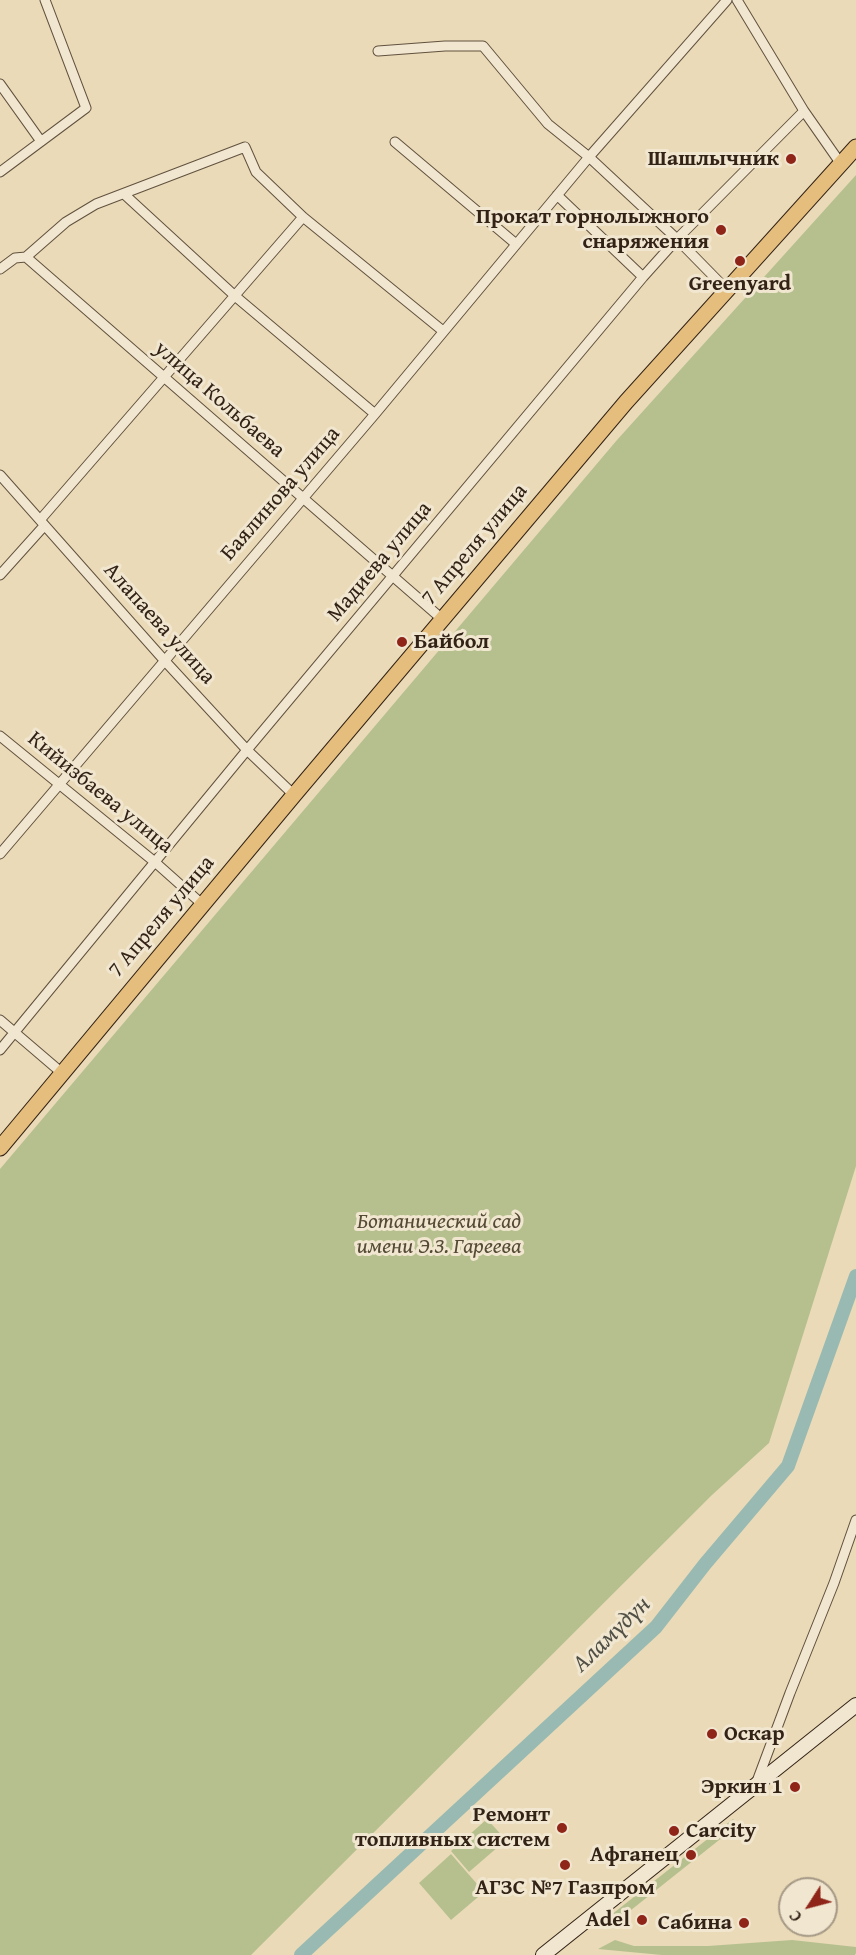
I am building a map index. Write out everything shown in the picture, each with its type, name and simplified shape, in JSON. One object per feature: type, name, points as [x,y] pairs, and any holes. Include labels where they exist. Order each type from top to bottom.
[{"type":"main road","name":"7 Апреля улица","points":[[0,1148],[202,904],[626,402],[856,147]]},
{"type":"main road","points":[[543,1955],[856,1705]]},
{"type":"street","points":[[0,172],[86,108],[45,0]]},
{"type":"street","name":"Баялинова улица","points":[[0,854],[57,784],[375,414],[589,157],[728,0]]},
{"type":"street","points":[[737,0],[804,111],[841,164]]},
{"type":"street","points":[[378,51],[445,46],[483,46],[548,124],[589,157],[728,290]]},
{"type":"street","points":[[0,84],[40,140]]},
{"type":"street","name":"Мадиева улица","points":[[0,1050],[247,750],[643,277],[677,239],[804,111]]},
{"type":"street","points":[[395,142],[516,244]]},
{"type":"street","points":[[0,268],[15,258],[26,257],[66,222],[96,204],[245,147],[256,172],[303,217],[443,331]]},
{"type":"street","points":[[124,194],[235,296],[375,414]]},
{"type":"street","points":[[557,195],[643,277]]},
{"type":"street","points":[[0,575],[164,378],[303,217]]},
{"type":"street","name":"улица Кольбаева","points":[[26,257],[442,619]]},
{"type":"street","name":"Алапаева улица","points":[[0,475],[164,660],[247,750],[294,795]]},
{"type":"street","name":"Кийизбаева улица","points":[[0,736],[156,863],[202,904]]},
{"type":"street","points":[[0,1020],[62,1073]]},
{"type":"street","points":[[756,1785],[856,1520]]},
{"type":"green space","name":"Ботанический сад имени Э.З. Гареева","points":[[856,175],[856,1166],[769,1443],[712,1495],[251,1955],[0,1955],[0,1169],[617,440]]},
{"type":"green space","points":[[487,1819],[506,1840],[469,1872],[451,1851]]},
{"type":"green space","points":[[733,1819],[738,1825],[616,1922],[611,1915]]},
{"type":"green space","points":[[451,1854],[484,1892],[451,1920],[419,1883]]},
{"type":"green space","points":[[615,1940],[634,1946],[708,1946],[792,1940],[856,1947],[856,1953],[855,1955],[662,1955],[598,1949]]},
{"type":"waterway","name":"Аламүдүн","points":[[301,1955],[656,1627],[705,1564],[788,1466],[856,1276]]},
{"type":"place","name":"Шашлычник","points":[[791,159]]},
{"type":"place","name":"Прокат горнолыжного снаряжения","points":[[721,230]]},
{"type":"place","name":"Greenyard","points":[[740,261]]},
{"type":"place","name":"Байбол","points":[[402,642]]},
{"type":"place","name":"Оскар","points":[[712,1734]]},
{"type":"place","name":"Эркин 1","points":[[795,1787]]},
{"type":"place","name":"Ремонт топливных систем","points":[[562,1828]]},
{"type":"place","name":"Carcity","points":[[674,1831]]},
{"type":"place","name":"Афганец","points":[[691,1855]]},
{"type":"place","name":"АГЗС №7 Газпром","points":[[565,1865]]},
{"type":"place","name":"Adel","points":[[642,1920]]},
{"type":"place","name":"Сабина","points":[[744,1923]]}]
